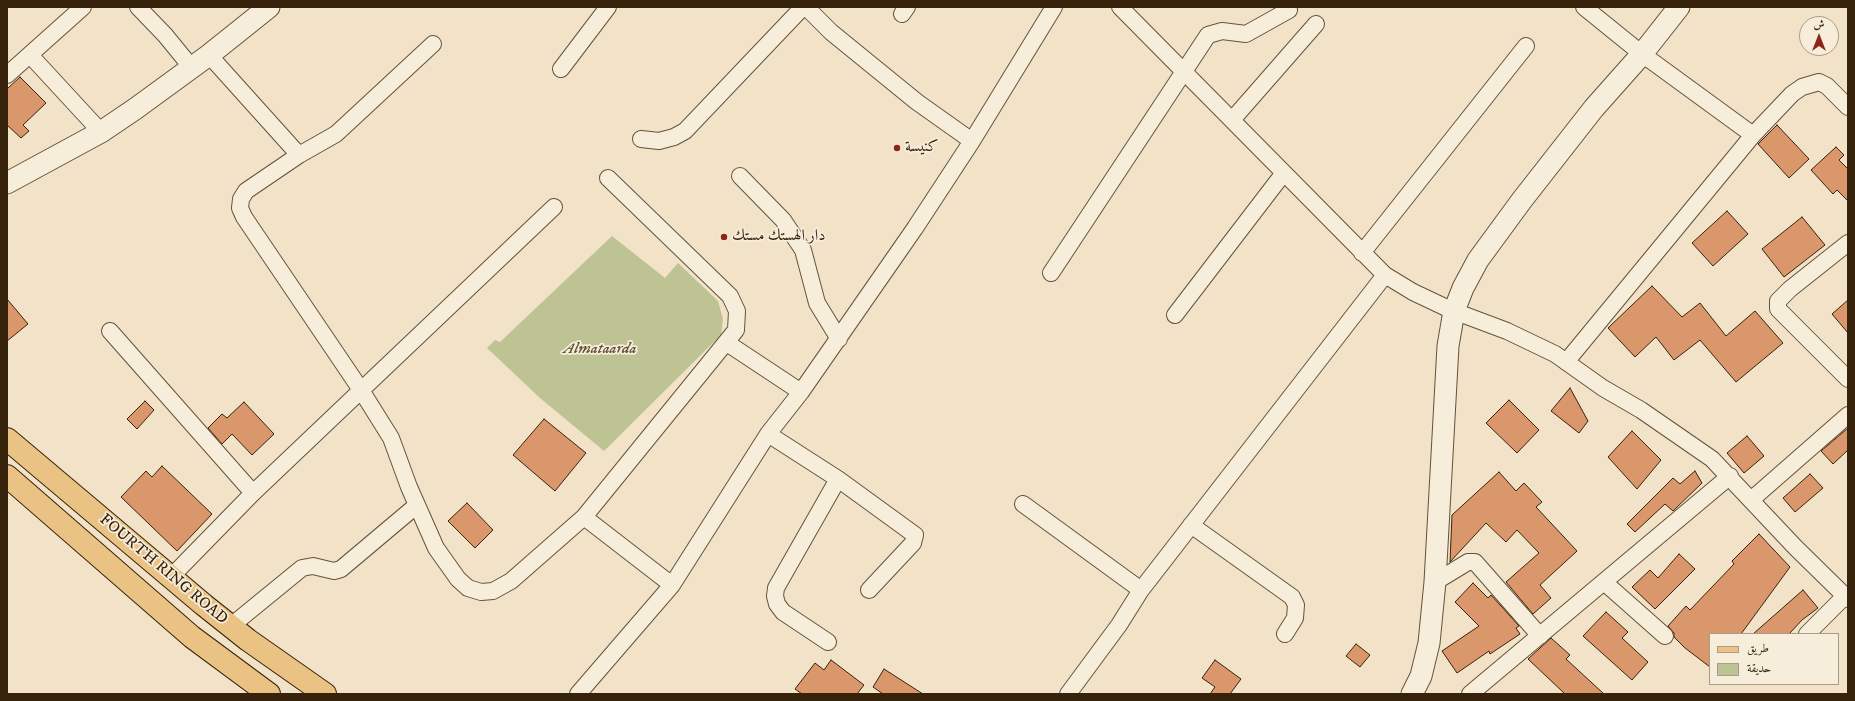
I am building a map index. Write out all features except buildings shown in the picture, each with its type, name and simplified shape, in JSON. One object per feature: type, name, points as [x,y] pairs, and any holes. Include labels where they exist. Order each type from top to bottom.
[{"type":"main road","name":"FOURTH RING ROAD","points":[[7,439],[170,578],[230,626],[325,694]]},
{"type":"main road","name":"FOURTH RING ROAD","points":[[7,476],[192,637],[269,694]]},
{"type":"street","points":[[7,75],[83,7]]},
{"type":"street","points":[[138,7],[166,35],[192,68]]},
{"type":"street","points":[[7,184],[101,132],[192,68],[269,7]]},
{"type":"street","points":[[561,69],[608,7]]},
{"type":"street","points":[[641,139],[659,141],[674,137],[686,131],[803,7]]},
{"type":"street","points":[[806,7],[831,32],[918,102],[972,141]]},
{"type":"street","points":[[578,694],[624,643],[672,585],[768,434],[801,392],[839,339],[972,141],[1054,7]]},
{"type":"street","points":[[1120,7],[1232,120],[1283,174],[1385,275],[1413,292],[1454,311],[1507,331],[1555,354],[1712,459],[1730,476],[1795,547],[1846,598],[1808,633]]},
{"type":"street","points":[[1584,7],[1642,54],[1753,135]]},
{"type":"street","points":[[1412,694],[1421,676],[1426,659],[1435,582],[1444,392],[1448,346],[1454,311],[1478,260],[1594,108],[1642,54],[1679,7]]},
{"type":"street","points":[[1051,273],[1208,36],[1222,31],[1246,34],[1289,10]]},
{"type":"street","points":[[1232,120],[1316,24]]},
{"type":"street","points":[[433,44],[336,134],[299,155],[246,191],[241,199],[240,208],[244,217],[361,390],[391,438],[417,505],[436,548],[458,579],[468,588],[481,592],[493,591],[511,581],[584,517],[736,330],[737,311],[730,296],[608,178]]},
{"type":"street","points":[[1362,253],[1526,46]]},
{"type":"street","points":[[30,55],[101,132]]},
{"type":"street","points":[[209,55],[299,155]]},
{"type":"street","points":[[1566,362],[1753,135],[1792,94],[1810,83],[1819,82],[1827,86],[1848,107]]},
{"type":"street","points":[[1175,315],[1283,174]]},
{"type":"street","points":[[740,176],[783,220],[803,250],[817,303],[839,339]]},
{"type":"street","points":[[170,578],[253,493],[554,207]]},
{"type":"street","points":[[1848,243],[1790,289],[1778,301],[1778,309],[1848,379]]},
{"type":"street","points":[[1068,694],[1191,524],[1385,275]]},
{"type":"street","points":[[110,331],[253,493]]},
{"type":"street","points":[[727,342],[801,392]]},
{"type":"street","points":[[1751,500],[1848,415]]},
{"type":"street","points":[[768,434],[838,479],[915,535],[914,543],[869,590]]},
{"type":"street","points":[[1470,694],[1730,476]]},
{"type":"street","points":[[828,642],[783,612],[777,604],[775,596],[776,588],[838,479]]},
{"type":"street","points":[[1023,504],[1142,590]]},
{"type":"street","points":[[230,626],[302,568],[313,566],[334,571],[341,569],[417,505]]},
{"type":"street","points":[[584,517],[672,585]]},
{"type":"street","points":[[1191,524],[1292,597],[1296,605],[1295,618],[1285,634]]},
{"type":"street","points":[[1435,582],[1468,562],[1475,562],[1540,636]]},
{"type":"street","points":[[1604,582],[1665,636]]},
{"type":"green space","name":"Almataarda","points":[[612,236],[665,278],[678,263],[718,301],[723,319],[721,335],[604,451],[540,398],[487,348],[495,340],[500,342]]},
{"type":"place","name":"كنيسة","points":[[897,148]]},
{"type":"place","name":"دار الهستك مستك","points":[[724,237]]}]
